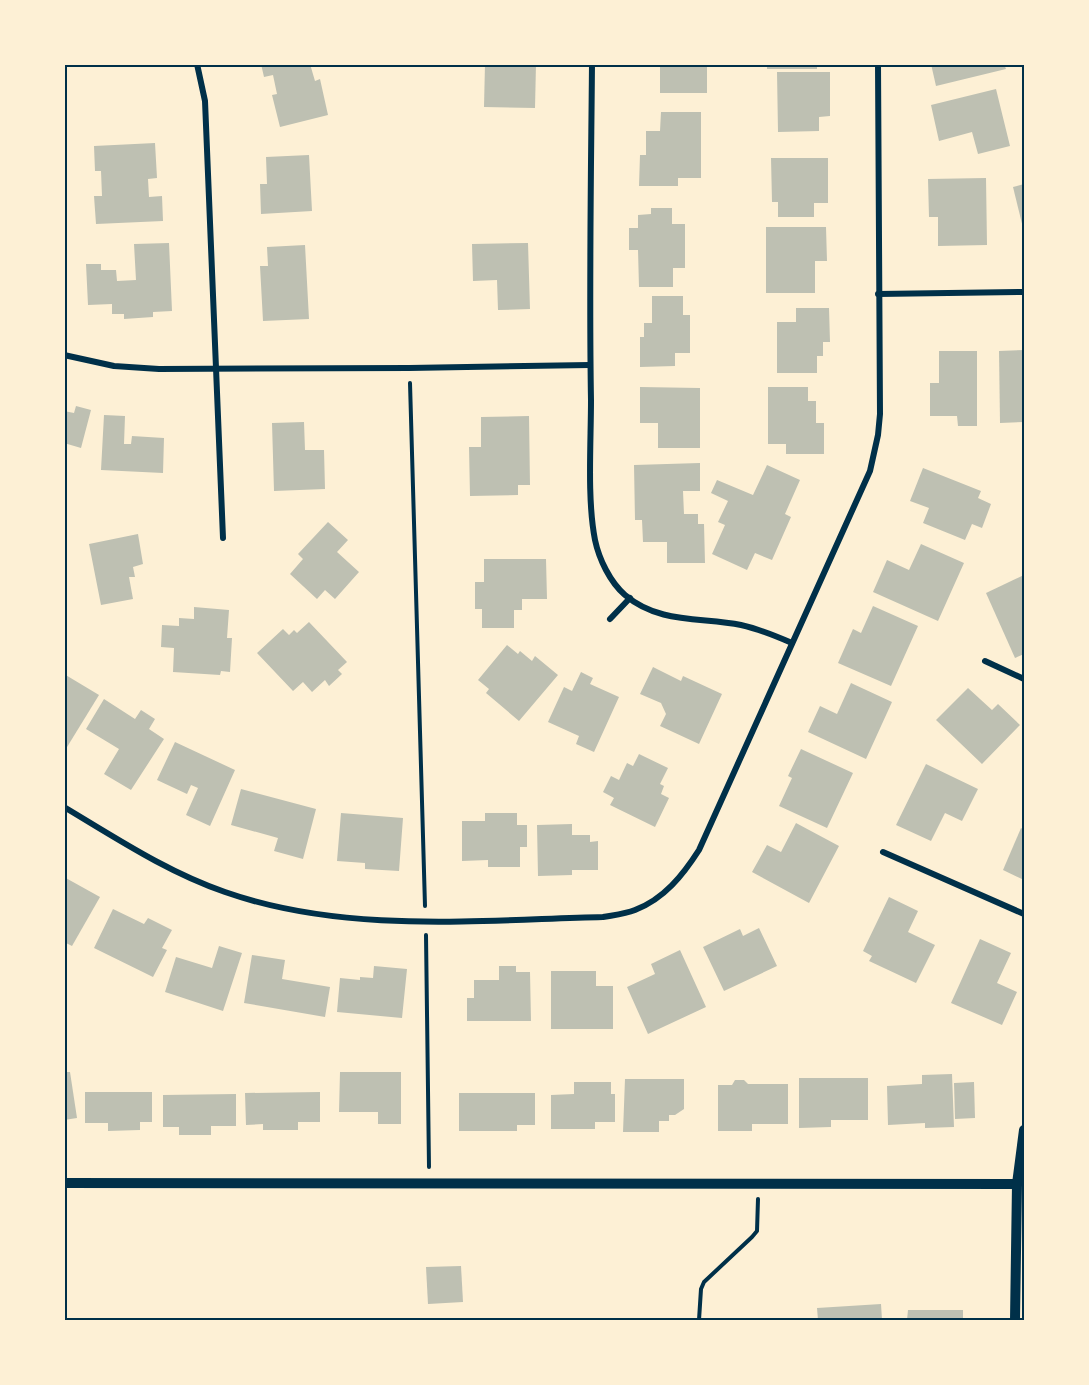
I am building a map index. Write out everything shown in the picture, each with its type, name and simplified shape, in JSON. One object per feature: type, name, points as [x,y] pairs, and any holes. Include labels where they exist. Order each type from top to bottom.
[{"type":"street","points":[[197,64],[205,101],[223,537]]},
{"type":"street","points":[[592,64],[590,365],[592,517],[596,542],[603,563],[612,580],[630,598],[640,606],[658,614],[741,625],[757,629],[792,644]]},
{"type":"street","points":[[64,807],[156,861],[190,878],[226,893],[317,914],[358,919],[425,921],[603,917],[636,910],[664,894],[685,872],[699,850],[865,485],[875,453],[880,414],[879,64]]},
{"type":"street","points":[[878,294],[1024,292]]},
{"type":"street","points":[[64,355],[114,366],[135,368],[410,368],[590,365]]},
{"type":"street","points":[[610,619],[630,598]]},
{"type":"street","points":[[985,661],[1024,679]]},
{"type":"street","points":[[883,852],[1024,914]]},
{"type":"street","points":[[1015,1320],[1020,1295],[1017,1184],[1024,1130]]},
{"type":"street","points":[[64,1183],[1017,1184]]},
{"type":"path","points":[[410,368],[425,921],[429,1183]]},
{"type":"path","points":[[699,1320],[701,1289],[704,1282],[757,1231],[758,1184]]},
{"type":"building","points":[[261,64],[310,64],[315,81],[320,79],[328,115],[280,127],[272,95],[277,94],[273,75],[264,77]]},
{"type":"building","points":[[485,64],[536,64],[535,108],[484,107]]},
{"type":"building","points":[[643,64],[707,64],[707,93],[660,93],[660,67],[643,67]]},
{"type":"building","points":[[767,64],[817,64],[817,69],[767,69]]},
{"type":"building","points":[[931,64],[1004,64],[1006,69],[936,86]]},
{"type":"building","points":[[777,72],[830,72],[830,116],[819,117],[819,131],[778,132]]},
{"type":"building","points":[[996,89],[1010,146],[978,154],[972,132],[939,141],[931,105]]},
{"type":"building","points":[[661,112],[701,112],[701,178],[678,178],[678,186],[639,186],[640,155],[646,155],[646,131],[660,131]]},
{"type":"building","points":[[155,143],[157,178],[148,179],[149,197],[162,196],[163,221],[96,224],[94,196],[102,196],[101,171],[95,171],[94,146]]},
{"type":"building","points":[[309,155],[312,211],[261,214],[260,184],[267,184],[266,157]]},
{"type":"building","points":[[771,158],[828,158],[828,203],[814,203],[814,217],[778,217],[778,202],[772,202]]},
{"type":"building","points":[[986,178],[987,245],[938,246],[938,217],[929,217],[928,179]]},
{"type":"building","points":[[1024,184],[1024,232],[1013,187]]},
{"type":"building","points":[[651,208],[672,208],[672,224],[685,224],[685,268],[673,268],[673,287],[639,287],[638,250],[629,250],[629,228],[638,228],[638,215],[651,214]]},
{"type":"building","points":[[766,227],[826,227],[827,261],[815,261],[815,293],[766,293]]},
{"type":"building","points":[[169,243],[172,311],[153,312],[153,317],[124,319],[124,314],[112,314],[112,304],[88,305],[86,264],[101,264],[101,270],[116,270],[117,281],[136,280],[134,244]]},
{"type":"building","points":[[528,243],[530,309],[498,310],[497,280],[473,281],[472,244]]},
{"type":"building","points":[[305,245],[309,319],[263,321],[260,266],[268,266],[267,247]]},
{"type":"building","points":[[652,296],[683,296],[683,315],[690,315],[690,353],[675,353],[675,366],[640,367],[640,337],[644,337],[644,323],[652,323]]},
{"type":"building","points":[[796,308],[829,308],[830,342],[823,342],[823,356],[817,356],[817,373],[777,373],[777,322],[796,322]]},
{"type":"building","points":[[1024,350],[1024,422],[1000,423],[999,351]]},
{"type":"building","points":[[939,351],[977,351],[977,426],[958,426],[957,416],[930,416],[930,383],[939,383]]},
{"type":"building","points":[[640,387],[700,388],[700,448],[658,448],[658,423],[640,423]]},
{"type":"building","points":[[768,387],[808,387],[808,401],[816,401],[816,423],[824,423],[824,454],[786,454],[786,444],[768,444]]},
{"type":"building","points":[[76,406],[91,410],[81,448],[64,443],[64,411],[74,413]]},
{"type":"building","points":[[104,415],[125,416],[124,444],[131,444],[132,436],[164,438],[163,473],[101,470]]},
{"type":"building","points":[[529,416],[530,485],[518,485],[518,495],[470,496],[469,447],[481,447],[481,417]]},
{"type":"building","points":[[304,422],[305,450],[324,450],[325,489],[274,491],[272,423]]},
{"type":"building","points":[[700,463],[700,491],[683,491],[684,514],[698,514],[698,524],[704,524],[705,563],[667,563],[667,542],[643,542],[642,520],[635,520],[634,465]]},
{"type":"building","points":[[767,465],[800,480],[785,514],[791,517],[772,560],[755,553],[747,570],[712,554],[725,525],[718,522],[728,501],[711,493],[717,480],[753,495]]},
{"type":"building","points":[[923,468],[981,491],[978,498],[991,504],[982,528],[972,524],[965,540],[923,523],[929,508],[910,501]]},
{"type":"building","points":[[328,522],[348,540],[337,552],[359,572],[335,599],[325,590],[317,599],[290,574],[303,559],[298,554]]},
{"type":"building","points":[[138,534],[143,564],[133,567],[135,577],[129,577],[133,599],[101,605],[89,544]]},
{"type":"building","points":[[921,544],[964,563],[938,621],[873,592],[887,560],[909,570]]},
{"type":"building","points":[[484,559],[546,559],[547,599],[522,599],[522,610],[514,610],[514,628],[482,628],[482,609],[475,609],[475,582],[484,582]]},
{"type":"building","points":[[1024,575],[1024,654],[1015,658],[986,593]]},
{"type":"building","points":[[873,606],[918,626],[891,686],[838,663],[853,629],[861,633]]},
{"type":"building","points":[[194,607],[229,610],[227,638],[232,638],[230,672],[221,671],[220,675],[173,672],[174,648],[161,647],[162,625],[179,626],[179,618],[194,619]]},
{"type":"building","points":[[309,622],[347,662],[338,670],[342,674],[329,686],[325,680],[312,692],[303,682],[293,691],[257,653],[283,629],[289,635],[294,630],[297,633]]},
{"type":"building","points":[[507,645],[518,654],[520,651],[532,661],[535,656],[558,675],[519,721],[486,693],[489,689],[478,680]]},
{"type":"building","points":[[653,667],[681,681],[683,676],[722,694],[699,744],[660,726],[666,714],[661,703],[640,694]]},
{"type":"building","points":[[581,672],[593,678],[590,684],[619,697],[594,752],[576,744],[579,736],[548,722],[564,687],[572,691]]},
{"type":"building","points":[[64,674],[99,695],[64,752]]},
{"type":"building","points":[[851,683],[892,702],[866,759],[808,732],[820,706],[837,714]]},
{"type":"building","points":[[968,688],[992,710],[998,704],[1020,725],[982,764],[936,720]]},
{"type":"building","points":[[104,699],[135,719],[141,710],[155,719],[149,729],[164,739],[131,790],[104,774],[119,749],[86,729]]},
{"type":"building","points":[[175,742],[235,770],[210,826],[186,815],[198,788],[191,785],[187,794],[157,780]]},
{"type":"building","points":[[801,749],[853,773],[827,828],[779,806],[792,778],[788,776]]},
{"type":"building","points":[[639,754],[668,768],[660,784],[664,786],[661,794],[669,798],[655,827],[610,805],[614,798],[603,792],[611,776],[619,780],[627,763],[633,766]]},
{"type":"building","points":[[926,764],[978,789],[962,821],[945,813],[931,841],[896,825]]},
{"type":"building","points":[[241,789],[316,809],[303,859],[274,851],[278,838],[231,825]]},
{"type":"building","points":[[341,813],[403,818],[399,871],[365,869],[365,863],[337,861]]},
{"type":"building","points":[[485,813],[517,813],[517,825],[527,825],[527,847],[520,847],[520,867],[488,867],[488,860],[462,861],[462,821],[485,821]]},
{"type":"building","points":[[796,823],[839,846],[809,903],[752,872],[767,845],[781,852]]},
{"type":"building","points":[[572,824],[572,835],[590,835],[590,842],[598,841],[598,870],[572,870],[572,875],[538,876],[537,825]]},
{"type":"building","points":[[1021,828],[1024,830],[1024,880],[1003,870]]},
{"type":"building","points":[[64,877],[100,897],[72,946],[64,942]]},
{"type":"building","points":[[889,897],[918,911],[908,932],[935,945],[916,983],[869,961],[872,956],[863,951]]},
{"type":"building","points":[[113,909],[144,924],[148,918],[172,930],[162,948],[167,950],[153,977],[94,948]]},
{"type":"building","points":[[759,928],[777,966],[724,991],[703,947],[740,929],[743,936]]},
{"type":"building","points":[[980,939],[1011,953],[997,983],[1017,992],[1002,1025],[951,1003]]},
{"type":"building","points":[[219,946],[242,953],[223,1011],[165,992],[176,957],[212,968]]},
{"type":"building","points":[[680,950],[706,1007],[648,1034],[627,987],[655,974],[651,964]]},
{"type":"building","points":[[252,955],[285,960],[282,979],[330,987],[325,1017],[244,1003]]},
{"type":"building","points":[[374,966],[407,969],[402,1018],[337,1012],[340,978],[360,980],[360,977],[373,978]]},
{"type":"building","points":[[499,966],[516,966],[516,972],[530,972],[531,1021],[467,1021],[467,998],[474,998],[474,980],[499,980]]},
{"type":"building","points":[[551,971],[596,971],[596,986],[613,986],[613,1029],[551,1029]]},
{"type":"building","points":[[64,1072],[70,1072],[77,1118],[64,1120]]},
{"type":"building","points":[[340,1072],[401,1072],[401,1124],[378,1124],[378,1112],[339,1112]]},
{"type":"building","points":[[952,1074],[954,1127],[925,1128],[925,1123],[888,1125],[887,1086],[922,1084],[922,1075]]},
{"type":"building","points":[[799,1078],[868,1078],[868,1120],[831,1120],[831,1127],[799,1128]]},
{"type":"building","points":[[625,1079],[684,1079],[684,1109],[675,1115],[669,1115],[669,1121],[659,1121],[659,1132],[623,1132]]},
{"type":"building","points":[[735,1080],[744,1080],[748,1084],[788,1084],[788,1124],[752,1124],[752,1131],[718,1131],[718,1085],[732,1085]]},
{"type":"building","points":[[574,1082],[611,1082],[611,1094],[615,1094],[615,1122],[595,1122],[595,1129],[551,1129],[551,1095],[574,1094]]},
{"type":"building","points":[[974,1082],[975,1118],[955,1119],[954,1083]]},
{"type":"building","points":[[85,1092],[152,1092],[152,1122],[140,1122],[140,1130],[108,1131],[108,1123],[85,1123]]},
{"type":"building","points":[[320,1092],[320,1122],[298,1122],[298,1130],[263,1130],[263,1124],[246,1125],[245,1093]]},
{"type":"building","points":[[459,1093],[535,1093],[535,1125],[517,1125],[517,1131],[459,1131]]},
{"type":"building","points":[[236,1094],[236,1126],[211,1126],[211,1135],[179,1135],[179,1127],[163,1127],[163,1095]]},
{"type":"building","points":[[461,1266],[463,1302],[428,1304],[426,1267]]},
{"type":"building","points":[[881,1304],[882,1320],[818,1320],[817,1308]]},
{"type":"building","points":[[908,1310],[963,1310],[963,1320],[907,1320]]}]
